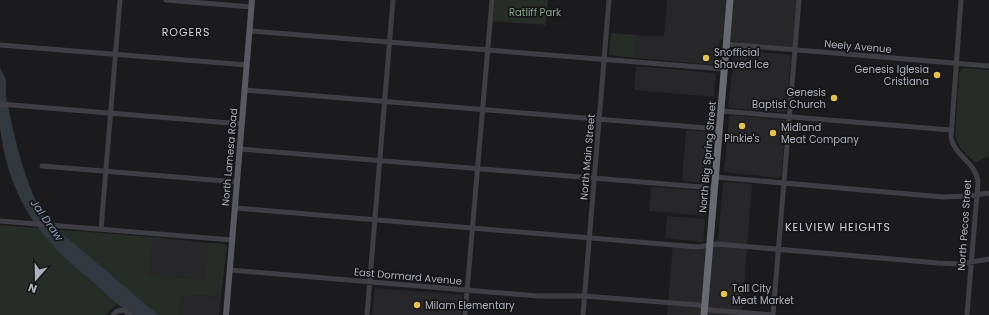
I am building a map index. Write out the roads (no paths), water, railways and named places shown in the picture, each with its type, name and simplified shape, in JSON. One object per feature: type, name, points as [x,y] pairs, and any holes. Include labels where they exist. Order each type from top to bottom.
[{"type":"highway","name":"North Big Spring Street","points":[[704,311],[730,0]]},
{"type":"main road","name":"North Lamesa Road","points":[[226,315],[252,0]]},
{"type":"street","points":[[101,229],[120,0]]},
{"type":"street","points":[[166,0],[252,7]]},
{"type":"street","points":[[367,315],[393,0]]},
{"type":"street","points":[[465,315],[492,0]]},
{"type":"street","name":"North Main Street","points":[[583,315],[608,0]]},
{"type":"street","points":[[773,315],[799,0]]},
{"type":"street","name":"North Pecos Street","points":[[961,0],[951,130],[954,146],[976,172],[977,195],[966,315]]},
{"type":"street","points":[[250,31],[724,70]]},
{"type":"street","name":"Neely Avenue","points":[[726,44],[989,66]]},
{"type":"street","points":[[0,45],[247,65]]},
{"type":"street","points":[[245,90],[719,129]]},
{"type":"street","points":[[0,104],[242,124]]},
{"type":"street","points":[[721,111],[951,130]]},
{"type":"street","points":[[240,149],[714,188]]},
{"type":"street","points":[[42,166],[237,182]]},
{"type":"street","points":[[715,177],[943,197],[989,193]]},
{"type":"street","points":[[235,208],[698,247],[717,244],[938,263],[971,262],[989,259]]},
{"type":"street","points":[[0,221],[232,240]]},
{"type":"street","name":"East Dormard Avenue","points":[[230,270],[538,296],[584,296],[699,305],[704,311],[710,310],[773,315]]},
{"type":"street","points":[[113,315],[117,311],[124,310],[130,315]]},
{"type":"water","name":"Jal Draw","points":[[0,67],[6,80],[6,96],[18,151],[33,193],[42,211],[52,226],[158,315],[133,315],[125,310],[57,250],[42,233],[30,215],[19,196],[4,153],[0,128]]},
{"type":"place","name":"Snofficial Shaved Ice","points":[[706,58]]},
{"type":"place","name":"Genesis Iglesia Cristiana","points":[[937,75]]},
{"type":"place","name":"Genesis Baptist Church","points":[[834,98]]},
{"type":"place","name":"Pinkie's","points":[[742,126]]},
{"type":"place","name":"Midland Meat Company","points":[[773,133]]},
{"type":"place","name":"Tall City Meat Market","points":[[724,294]]},
{"type":"place","name":"Milam Elementary","points":[[417,305]]},
{"type":"district","name":"ROGERS","points":[[186,32]]},
{"type":"district","name":"KELVIEW HEIGHTS","points":[[838,227]]},
{"type":"park label","name":"Ratliff Park","points":[[535,12]]}]
